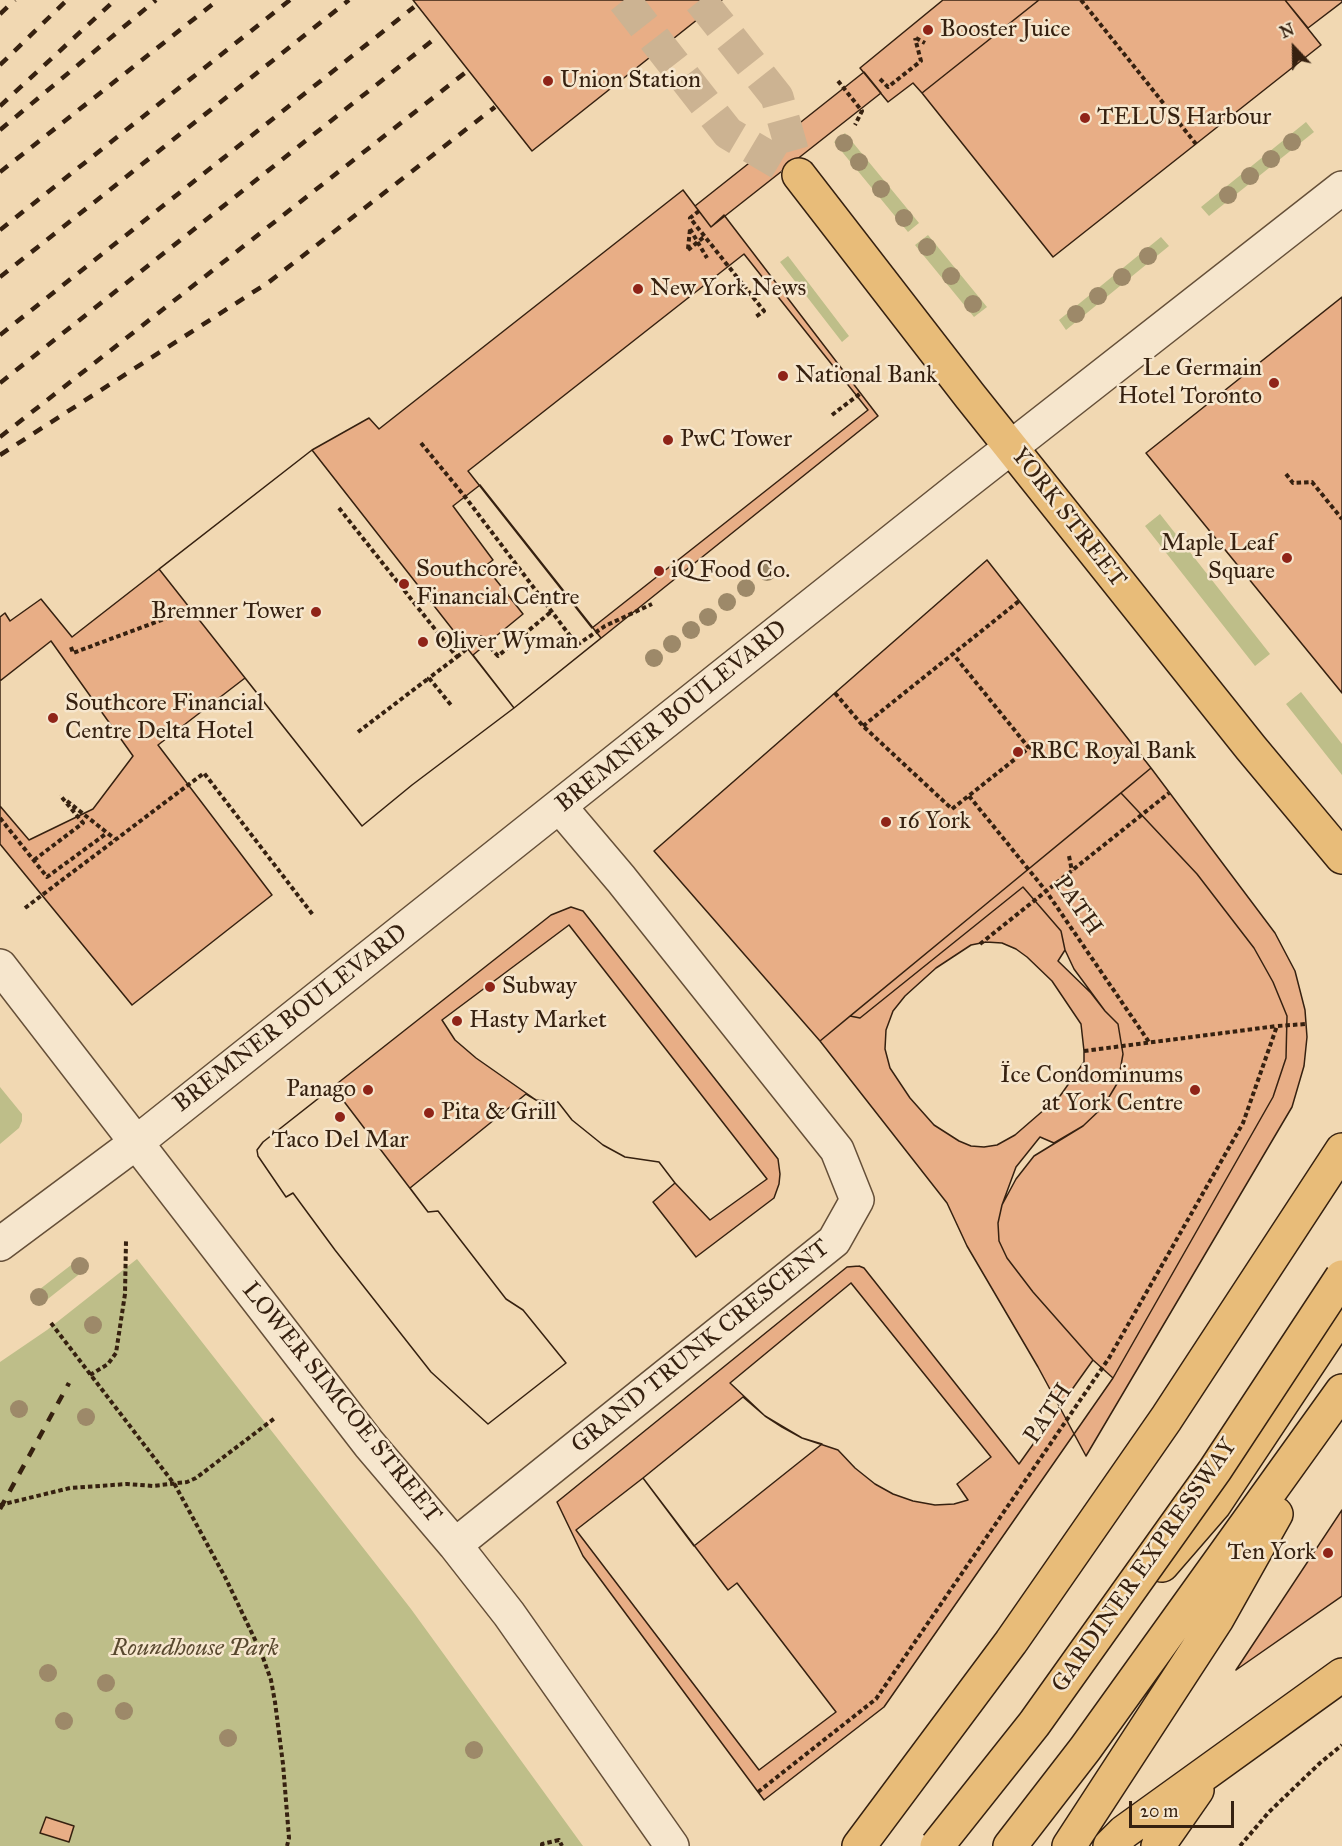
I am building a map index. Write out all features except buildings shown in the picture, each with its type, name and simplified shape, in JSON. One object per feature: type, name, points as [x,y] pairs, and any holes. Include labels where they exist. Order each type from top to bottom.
[{"type":"main road","name":"YORK STREET","points":[[799,175],[1244,740],[1342,857]]},
{"type":"main road","points":[[859,1846],[1011,1642],[1166,1419],[1342,1150]]},
{"type":"main road","name":"GARDINER EXPRESSWAY","points":[[937,1846],[1034,1724],[1215,1470],[1342,1277]]},
{"type":"main road","points":[[922,1846],[1214,1505],[1342,1313]]},
{"type":"main road","points":[[1010,1846],[1085,1749],[1342,1390]]},
{"type":"main road","points":[[1069,1846],[1217,1619],[1342,1395]]},
{"type":"main road","points":[[1110,1846],[1124,1832],[1342,1675]]},
{"type":"main road","points":[[1158,1846],[1212,1769]]},
{"type":"street","name":"BREMNER BOULEVARD","points":[[0,1245],[137,1142],[1342,188]]},
{"type":"street","name":"GRAND TRUNK CRESCENT","points":[[455,1545],[834,1241],[857,1200],[837,1150],[621,879],[560,807]]},
{"type":"street","name":"LOWER SIMCOE STREET","points":[[0,966],[369,1444],[455,1545],[508,1614],[672,1846]]},
{"type":"path","points":[[1081,0],[1196,144]]},
{"type":"path","points":[[880,79],[888,87],[921,61],[915,38],[925,43]]},
{"type":"path","points":[[838,81],[862,111],[855,125]]},
{"type":"path","points":[[699,211],[690,218],[764,311],[754,318]]},
{"type":"path","points":[[705,236],[697,243],[688,250],[690,229],[696,238],[701,248],[707,258]]},
{"type":"path","points":[[832,415],[861,393]]},
{"type":"path","points":[[421,444],[466,498],[577,645],[605,626],[652,604]]},
{"type":"path","points":[[1287,474],[1293,483],[1312,482],[1342,519]]},
{"type":"path","points":[[339,508],[457,657]]},
{"type":"path","points":[[863,726],[1019,601]]},
{"type":"path","points":[[71,647],[73,653],[165,619],[175,615],[172,608]]},
{"type":"path","points":[[358,732],[482,637],[498,656],[552,611]]},
{"type":"path","points":[[835,693],[863,726],[952,809],[1029,748],[953,654]]},
{"type":"path","points":[[429,678],[451,705]]},
{"type":"path","points":[[25,908],[204,773],[313,915]]},
{"type":"path","points":[[980,944],[1169,793]]},
{"type":"path","points":[[34,860],[83,824],[60,795],[115,839]]},
{"type":"path","name":"PATH","points":[[969,796],[1046,891],[1149,1042]]},
{"type":"path","points":[[0,819],[47,877],[107,832]]},
{"type":"path","points":[[1069,856],[1072,871]]},
{"type":"path","points":[[1067,865],[1072,871]]},
{"type":"path","points":[[1084,1051],[1306,1024]]},
{"type":"path","name":"PATH","points":[[758,1791],[876,1699],[1109,1358],[1243,1123],[1277,1026]]},
{"type":"path","points":[[90,1375],[108,1364],[116,1353],[124,1294],[126,1241]]},
{"type":"path","points":[[51,1323],[175,1485],[225,1576],[268,1672],[275,1702],[289,1838],[287,1846]]},
{"type":"path","points":[[0,1505],[70,1488],[127,1484],[175,1485],[196,1478],[275,1418]]},
{"type":"path","points":[[1240,1846],[1269,1812],[1342,1745]]},
{"type":"path","points":[[542,1846],[542,1844],[559,1840],[562,1846]]},
{"type":"green space","points":[[1306,122],[1314,132],[1209,216],[1201,207]]},
{"type":"green space","points":[[845,133],[919,223],[908,232],[834,142]]},
{"type":"green space","points":[[928,235],[987,307],[974,317],[915,245]]},
{"type":"green space","points":[[1161,237],[1169,246],[1066,330],[1059,320]]},
{"type":"green space","points":[[788,256],[849,336],[842,342],[780,262]]},
{"type":"green space","points":[[1160,514],[1270,654],[1255,666],[1145,526]]},
{"type":"green space","points":[[1301,692],[1342,744],[1342,775],[1286,704]]},
{"type":"green space","points":[[0,1087],[22,1114],[22,1121],[19,1128],[0,1144]]},
{"type":"green space","name":"Roundhouse Park","points":[[137,1259],[411,1609],[583,1846],[0,1846],[0,1362],[47,1330]]},
{"type":"green space","points":[[75,1262],[82,1272],[39,1306],[31,1296]]},
{"type":"tunnel","points":[[624,0],[728,133],[799,175]]},
{"type":"tunnel","points":[[700,0],[777,97],[799,175]]},
{"type":"railway","points":[[0,14],[15,0]]},
{"type":"railway","points":[[0,65],[67,0]]},
{"type":"railway","points":[[0,106],[115,0]]},
{"type":"railway","points":[[0,130],[156,0]]},
{"type":"railway","points":[[0,172],[218,0]]},
{"type":"railway","points":[[0,230],[290,0]]},
{"type":"railway","points":[[0,277],[349,0]]},
{"type":"railway","points":[[0,335],[414,7]]},
{"type":"railway","points":[[0,383],[438,36]]},
{"type":"railway","points":[[0,437],[466,72]]},
{"type":"railway","points":[[0,455],[269,282],[495,107]]},
{"type":"railway","points":[[0,1509],[69,1383]]},
{"type":"place","name":"Booster Juice","points":[[928,30]]},
{"type":"place","name":"Union Station","points":[[548,81]]},
{"type":"place","name":"TELUS Harbour","points":[[1085,118]]},
{"type":"place","name":"New York News","points":[[638,289]]},
{"type":"place","name":"National Bank","points":[[783,376]]},
{"type":"place","name":"Le Germain Hotel Toronto","points":[[1274,383]]},
{"type":"place","name":"PwC Tower","points":[[668,440]]},
{"type":"place","name":"Maple Leaf Square","points":[[1287,558]]},
{"type":"place","name":"iQ Food Co.","points":[[659,571]]},
{"type":"place","name":"Southcore Financial Centre","points":[[404,584]]},
{"type":"place","name":"Bremner Tower","points":[[316,612]]},
{"type":"place","name":"Oliver Wyman","points":[[423,642]]},
{"type":"place","name":"Southcore Financial Centre Delta Hotel","points":[[53,718]]},
{"type":"place","name":"RBC Royal Bank","points":[[1018,752]]},
{"type":"place","name":"16 York","points":[[886,822]]},
{"type":"place","name":"Subway","points":[[490,987]]},
{"type":"place","name":"Hasty Market","points":[[457,1021]]},
{"type":"place","name":"Panago","points":[[368,1090]]},
{"type":"place","name":"Ïce Condominums at York Centre","points":[[1195,1090]]},
{"type":"place","name":"Pita & Grill","points":[[429,1113]]},
{"type":"place","name":"Taco Del Mar","points":[[340,1117]]},
{"type":"place","name":"Ten York","points":[[1328,1553]]}]
